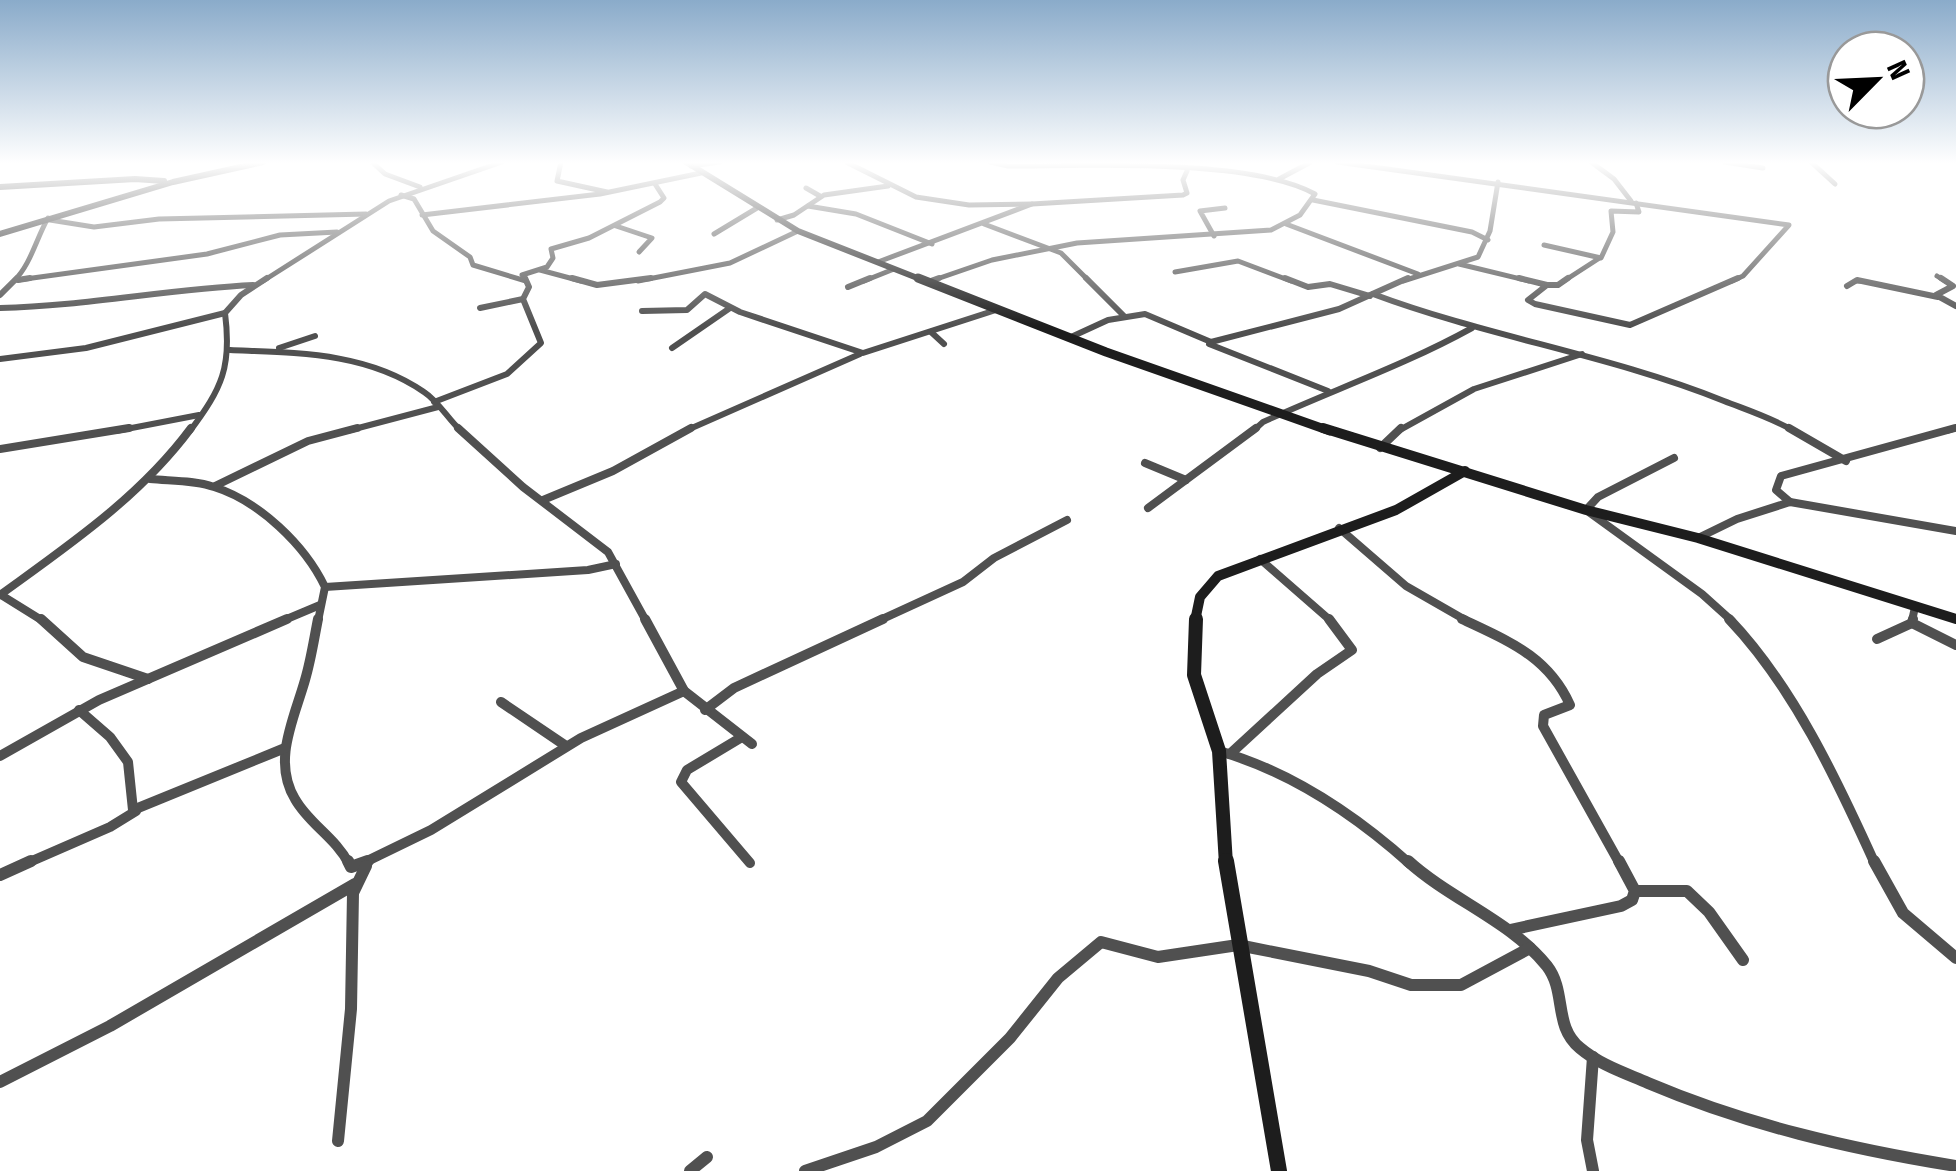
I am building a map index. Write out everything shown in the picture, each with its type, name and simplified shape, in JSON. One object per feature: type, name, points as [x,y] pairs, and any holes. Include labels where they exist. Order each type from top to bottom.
[{"type":"main road","points":[[0,234],[57,217]]},
{"type":"main road","points":[[771,217],[1071,337],[1380,448],[1586,510],[1698,538],[1956,618]]},
{"type":"main road","points":[[0,226],[32,223]]},
{"type":"main road","points":[[1278,1171],[1228,887],[1224,753],[1194,675],[1194,628],[1200,597],[1218,576],[1396,510],[1466,471]]},
{"type":"street","points":[[0,296],[18,280],[36,236],[49,219],[94,227],[174,219],[265,217]]},
{"type":"street","points":[[0,360],[45,357],[109,344],[225,313],[252,285],[364,217]]},
{"type":"street","points":[[423,217],[433,231],[470,257],[473,265],[522,275],[551,263],[551,249],[633,217]]},
{"type":"street","points":[[714,234],[743,217]]},
{"type":"street","points":[[777,220],[784,217]]},
{"type":"street","points":[[857,217],[932,244]]},
{"type":"street","points":[[878,262],[1002,217]]},
{"type":"street","points":[[1203,217],[1214,236]]},
{"type":"street","points":[[928,282],[992,260],[1052,247],[1118,237],[1262,232],[1295,217]]},
{"type":"street","points":[[1390,217],[1483,237]]},
{"type":"street","points":[[1207,343],[1328,312],[1418,274],[1478,257],[1489,217]]},
{"type":"street","points":[[1459,264],[1547,285],[1558,284],[1600,258],[1612,232],[1611,217]]},
{"type":"street","points":[[1547,285],[1528,300],[1630,324],[1743,276],[1789,226],[1726,217]]},
{"type":"street","points":[[984,224],[1052,247],[1073,262],[1125,316]]},
{"type":"street","points":[[1286,224],[1418,274]]},
{"type":"street","points":[[616,226],[652,238],[639,252]]},
{"type":"street","points":[[540,270],[596,285],[621,284],[730,263],[798,230]]},
{"type":"street","points":[[18,280],[207,254],[280,234],[340,232]]},
{"type":"street","points":[[1544,245],[1600,258]]},
{"type":"street","points":[[1176,272],[1238,260],[1308,287],[1330,284],[1472,328],[1585,354],[1685,385],[1758,414],[1846,461]]},
{"type":"street","points":[[848,287],[894,269]]},
{"type":"street","points":[[480,308],[523,299],[530,286],[522,275]]},
{"type":"street","points":[[1937,276],[1953,286],[1940,290],[1938,296]]},
{"type":"street","points":[[1847,286],[1857,280],[1938,296],[1956,306]]},
{"type":"street","points":[[0,308],[73,306],[194,288],[252,285]]},
{"type":"street","points":[[642,311],[687,310],[705,294],[730,308],[863,353]]},
{"type":"street","points":[[216,486],[308,440],[436,404],[504,376],[534,354],[541,343],[523,299]]},
{"type":"street","points":[[672,348],[730,308]]},
{"type":"street","points":[[544,500],[613,471],[680,433],[863,353],[998,309]]},
{"type":"street","points":[[148,678],[83,656],[35,614],[1,595],[150,479],[218,392],[230,350],[225,313]]},
{"type":"street","points":[[1071,337],[1095,324],[1125,316],[1151,315],[1207,343],[1328,391]]},
{"type":"street","points":[[1148,508],[1263,422],[1328,391],[1415,359],[1472,328]]},
{"type":"street","points":[[930,332],[944,344]]},
{"type":"street","points":[[272,351],[315,336]]},
{"type":"street","points":[[230,350],[322,353],[415,386],[523,487],[608,552],[684,690],[747,741],[687,770],[681,782],[750,863]]},
{"type":"street","points":[[1380,448],[1411,422],[1507,374],[1585,354]]},
{"type":"street","points":[[0,449],[199,415]]},
{"type":"street","points":[[1790,502],[1776,490],[1781,476],[1956,428]]},
{"type":"street","points":[[1674,458],[1598,497],[1586,510],[1733,622],[1804,727],[1857,825],[1885,889],[1912,926],[1956,958]]},
{"type":"street","points":[[1145,464],[1186,480]]},
{"type":"street","points":[[150,479],[216,486],[255,508],[313,562],[325,587],[306,677],[285,748],[287,784],[297,804],[339,844],[347,864],[367,864],[431,830],[566,746],[684,690]]},
{"type":"street","points":[[1698,538],[1736,519],[1790,502],[1956,531]]},
{"type":"street","points":[[705,710],[734,688],[962,582],[994,558],[1068,520]]},
{"type":"street","points":[[1339,528],[1361,552],[1431,601],[1516,642],[1550,672],[1570,705],[1544,715],[1542,726],[1635,892],[1632,900],[1621,906],[1510,930]]},
{"type":"street","points":[[1224,753],[1317,674],[1352,650],[1327,616],[1258,558]]},
{"type":"street","points":[[325,587],[588,570],[616,564]]},
{"type":"street","points":[[0,756],[79,710],[320,605]]},
{"type":"street","points":[[1912,622],[1915,606]]},
{"type":"street","points":[[1876,639],[1912,622]]},
{"type":"street","points":[[1912,622],[1956,645]]},
{"type":"street","points":[[501,702],[566,746]]},
{"type":"street","points":[[79,710],[126,757],[131,771],[130,808],[138,809]]},
{"type":"street","points":[[0,875],[110,827],[138,809],[285,748]]},
{"type":"street","points":[[1224,753],[1249,760],[1346,812],[1440,888],[1510,930],[1558,982],[1558,1016],[1566,1033],[1593,1057],[1696,1103],[1764,1125],[1864,1152],[1956,1166]]},
{"type":"street","points":[[338,1141],[351,1009],[350,929],[355,884],[367,864]]},
{"type":"street","points":[[0,1082],[110,1026],[355,884]]},
{"type":"street","points":[[1635,892],[1687,891],[1709,912],[1743,960]]},
{"type":"street","points":[[805,1171],[876,1147],[927,1121],[1010,1038],[1058,978],[1101,942],[1158,957],[1238,945],[1369,971],[1411,985],[1461,985],[1530,948]]},
{"type":"street","points":[[1593,1057],[1587,1140],[1593,1171]]},
{"type":"street","points":[[690,1171],[707,1158]]}]
